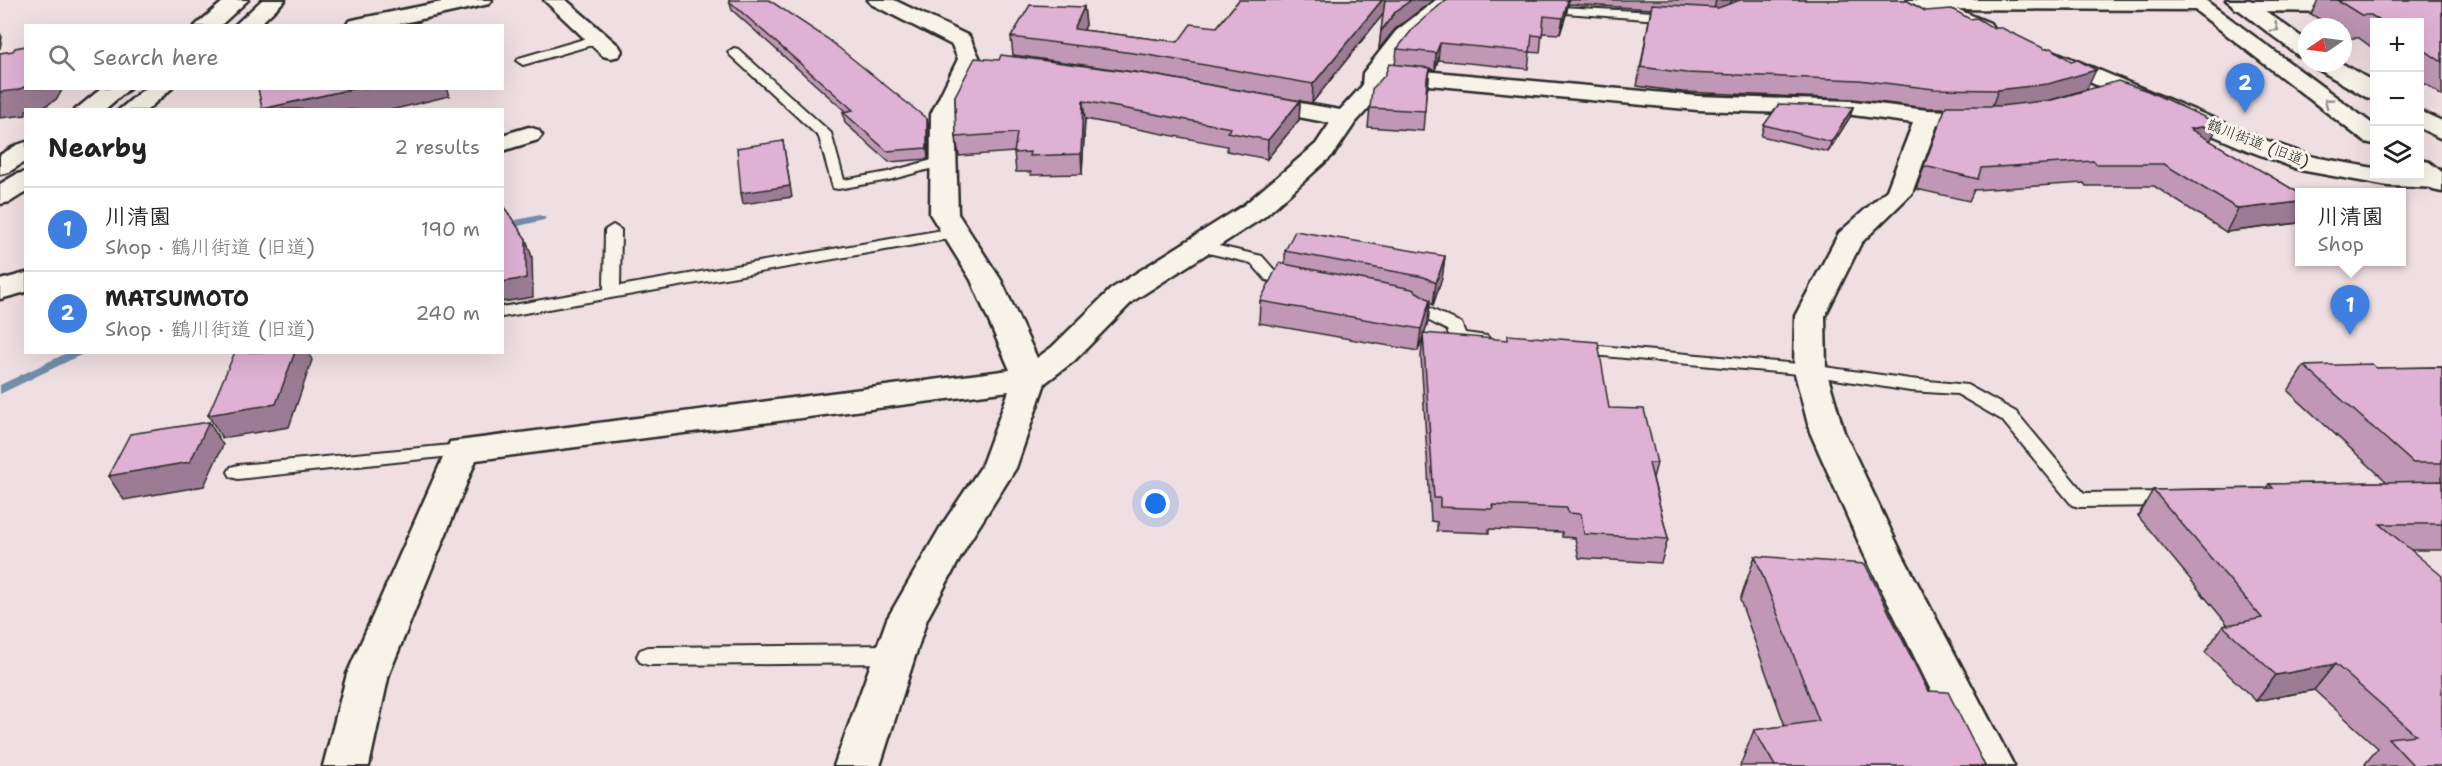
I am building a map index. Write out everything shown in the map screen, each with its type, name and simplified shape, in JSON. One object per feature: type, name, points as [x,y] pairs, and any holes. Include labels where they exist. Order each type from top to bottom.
[{"type":"street","points":[[209,24],[237,0]]},
{"type":"street","points":[[247,24],[275,0]]},
{"type":"street","points":[[367,24],[482,0]]},
{"type":"street","points":[[554,0],[604,45]]},
{"type":"street","points":[[857,766],[907,619],[953,537],[998,468],[1030,378],[986,280],[944,214],[943,114],[980,61],[961,40],[878,0]]},
{"type":"street","points":[[346,766],[368,674],[462,450],[1030,378],[1063,354],[1122,296],[1254,211],[1325,149],[1346,118],[1374,87],[1375,73],[1404,36],[1452,1]]},
{"type":"street","points":[[1920,1],[2194,2],[2370,134]]},
{"type":"street","points":[[1920,1],[1998,34]]},
{"type":"street","points":[[2239,2],[2442,7]]},
{"type":"street","points":[[2239,2],[2298,45]]},
{"type":"street","name":"鶴川街道 (旧道)","points":[[2030,48],[2256,145],[2309,164],[2388,178],[2435,178]]},
{"type":"street","points":[[2340,72],[2370,90]]},
{"type":"street","points":[[1375,73],[1697,103],[1853,108],[1927,117],[2012,116]]},
{"type":"street","points":[[2087,99],[2124,88]]},
{"type":"street","points":[[90,108],[116,90]]},
{"type":"street","points":[[134,108],[158,90]]},
{"type":"street","points":[[1230,97],[1346,118]]},
{"type":"street","points":[[1927,117],[1899,193],[1849,240],[1810,316],[1810,370],[1827,432],[1883,554],[1991,766]]},
{"type":"street","points":[[2424,120],[2442,131]]},
{"type":"street","points":[[504,142],[529,135]]},
{"type":"street","points":[[0,166],[24,151]]},
{"type":"street","points":[[0,196],[24,181]]},
{"type":"street","points":[[0,290],[24,283]]},
{"type":"lane","points":[[1526,7],[1680,17]]},
{"type":"lane","points":[[523,61],[604,45]]},
{"type":"lane","points":[[734,52],[826,136],[838,184],[889,176],[943,162]]},
{"type":"lane","points":[[612,293],[613,230]]},
{"type":"lane","points":[[504,312],[954,233]]},
{"type":"lane","points":[[1197,246],[1257,259],[1272,277],[1316,285]]},
{"type":"lane","points":[[1393,300],[1414,304],[1455,327],[1458,338],[1494,341]]},
{"type":"lane","points":[[1565,348],[1810,370],[1910,385],[1961,389],[2009,416],[2079,500],[2185,499]]},
{"type":"lane","points":[[238,472],[462,450]]},
{"type":"lane","points":[[648,656],[896,654]]},
{"type":"building","points":[[730,0],[769,0],[828,39],[927,119],[927,148],[887,151],[843,112],[853,110]]},
{"type":"building","points":[[1239,0],[1382,0],[1313,84],[1148,55],[1011,37],[1030,5],[1084,7],[1074,29],[1178,42],[1191,24],[1217,27]]},
{"type":"building","points":[[1385,0],[1411,0],[1396,11],[1381,31]]},
{"type":"building","points":[[1446,0],[1568,0],[1563,18],[1544,16],[1542,36],[1532,35],[1530,52],[1440,43],[1436,53],[1397,49],[1415,26]]},
{"type":"building","points":[[1740,0],[1906,0],[1925,11],[1952,9],[1970,19],[1977,18],[1993,28],[2002,28],[2045,49],[2051,48],[2071,61],[2078,60],[2096,70],[2048,84],[1998,90],[1934,89],[1859,80],[1686,73],[1641,67],[1652,4],[1718,8]]},
{"type":"building","points":[[2337,0],[2442,0],[2442,62],[2424,50],[2424,18],[2376,18],[2371,15],[2361,15]]},
{"type":"building","points":[[24,46],[24,87],[0,92],[0,53],[13,51],[15,48]]},
{"type":"building","points":[[1001,55],[1147,74],[1300,101],[1268,140],[1227,132],[1231,128],[1083,101],[1081,154],[1029,156],[1030,152],[1014,153],[1017,133],[956,137],[955,96],[975,58],[999,60]]},
{"type":"building","points":[[1389,64],[1430,68],[1427,78],[1425,111],[1370,108],[1372,89],[1385,75]]},
{"type":"building","points":[[2118,81],[2148,91],[2219,124],[2190,129],[2295,191],[2295,202],[2238,209],[2164,164],[2096,164],[2094,161],[1981,168],[1978,179],[1924,166],[1946,106],[2000,106],[2052,100]]},
{"type":"building","points":[[258,90],[347,90],[266,108],[262,108]]},
{"type":"building","points":[[1779,104],[1853,107],[1831,142],[1764,125]]},
{"type":"building","points":[[783,141],[790,186],[741,193],[737,148]]},
{"type":"building","points":[[504,207],[526,239],[526,278],[504,282]]},
{"type":"building","points":[[1295,231],[1445,256],[1436,283],[1424,277],[1285,251]]},
{"type":"building","points":[[1279,263],[1412,289],[1430,300],[1421,329],[1260,301]]},
{"type":"building","points":[[1423,333],[1508,340],[1508,335],[1598,342],[1609,408],[1644,409],[1657,463],[1649,463],[1668,539],[1584,534],[1581,514],[1568,513],[1567,508],[1492,505],[1493,509],[1440,507],[1440,498],[1434,498]]},
{"type":"building","points":[[234,354],[294,354],[276,404],[208,415]]},
{"type":"building","points":[[2372,364],[2376,368],[2442,367],[2442,463],[2413,463],[2304,366]]},
{"type":"building","points":[[209,422],[190,462],[108,476],[130,434]]},
{"type":"building","points":[[2442,481],[2442,524],[2380,524],[2442,576],[2442,766],[2414,766],[2388,738],[2416,735],[2335,664],[2276,675],[2223,626],[2262,618],[2153,490],[2273,488],[2269,484]]},
{"type":"building","points":[[1755,556],[1865,564],[1928,691],[1948,692],[1985,766],[1775,766],[1754,730],[1819,721]]},
{"type":"waterway","points":[[504,227],[540,218]]},
{"type":"waterway","points":[[0,390],[77,354]]},
{"type":"place","name":"MATSUMOTO","points":[[2245,113]]},
{"type":"place","name":"川清園","points":[[2350,335]]}]
